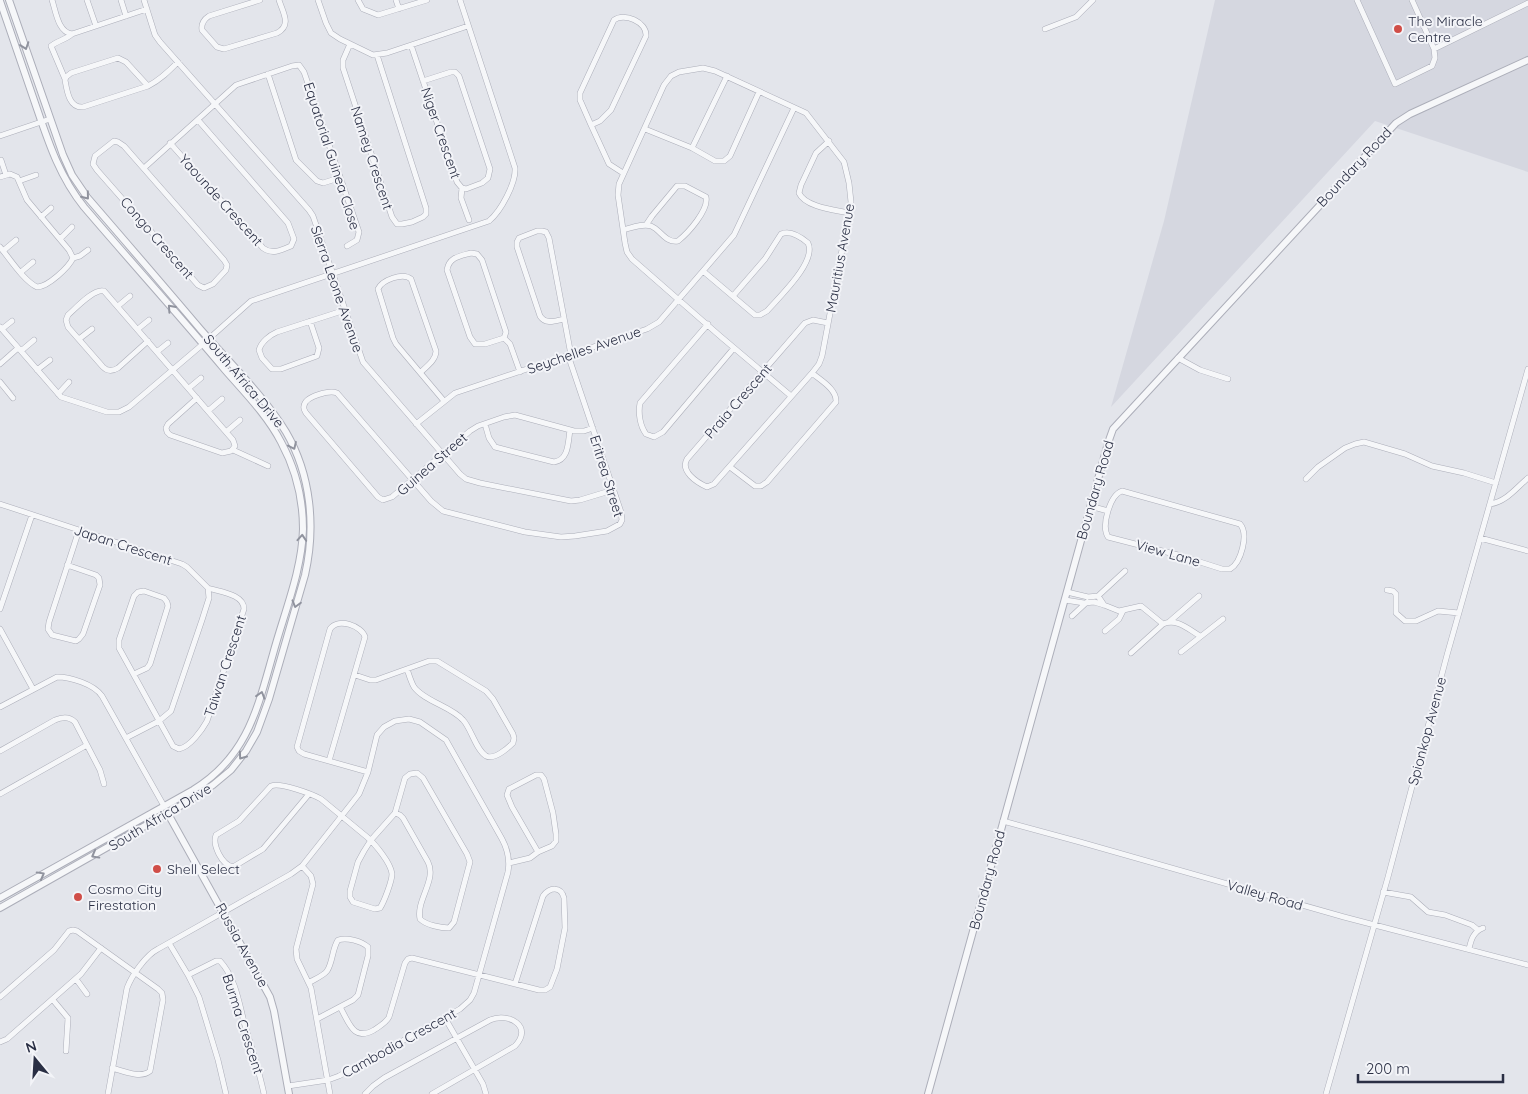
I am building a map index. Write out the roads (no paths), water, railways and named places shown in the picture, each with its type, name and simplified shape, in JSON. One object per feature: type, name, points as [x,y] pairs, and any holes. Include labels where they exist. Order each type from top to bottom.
[{"type":"street","name":"South Africa Drive","points":[[0,908],[168,814],[224,777],[239,761],[257,732],[269,700],[305,575],[310,540],[311,513],[308,490],[301,465],[289,439],[268,407],[81,189],[67,164],[9,0]]},
{"type":"street","points":[[52,0],[62,30],[72,34]]},
{"type":"street","points":[[87,0],[96,26]]},
{"type":"street","points":[[121,0],[126,16]]},
{"type":"street","name":"Sierra Leone Avenue","points":[[144,0],[157,38],[309,210],[362,362],[460,474],[466,479],[480,483],[544,496],[576,500],[613,490]]},
{"type":"street","points":[[260,0],[208,16],[204,19],[202,30],[217,47],[224,49],[277,32],[284,28],[286,24],[279,0]]},
{"type":"street","points":[[318,0],[330,32],[366,52],[377,55],[468,26]]},
{"type":"street","points":[[358,0],[364,9],[376,15],[427,0]]},
{"type":"street","points":[[396,0],[399,9]]},
{"type":"street","points":[[12,321],[1,328],[58,394],[67,400],[107,412],[122,412],[210,339],[252,301],[483,223],[492,218],[499,210],[514,179],[514,164],[460,0]]},
{"type":"street","points":[[1045,29],[1076,17],[1093,0]]},
{"type":"street","points":[[1357,0],[1395,84],[1432,66],[1436,58],[1434,49],[1412,0]]},
{"type":"street","name":"South Africa Drive","points":[[0,1],[60,170],[76,197],[264,416],[284,447],[295,474],[301,500],[303,528],[296,573],[254,716],[246,733],[228,760],[212,776],[193,790],[0,898]]},
{"type":"street","points":[[1434,49],[1528,4]]},
{"type":"street","points":[[147,9],[72,34],[65,40],[51,46],[65,79],[71,101],[74,106],[83,107],[148,86],[157,81],[178,62]]},
{"type":"street","points":[[592,125],[600,121],[611,110],[646,36],[643,26],[626,17],[620,16],[614,20],[580,93],[580,100],[607,162],[623,173]]},
{"type":"street","name":"Namey Crescent","points":[[350,44],[343,60],[343,68],[392,217],[397,224],[402,224],[423,217],[426,214],[426,208],[377,55]]},
{"type":"street","name":"Niger Crescent","points":[[411,45],[457,182],[462,188],[482,184],[487,180],[490,172],[460,78],[456,72],[451,72],[423,80]]},
{"type":"street","points":[[65,79],[74,72],[118,58],[126,62],[148,86]]},
{"type":"street","name":"Boundary Road","points":[[928,1094],[1090,506],[1113,429],[1396,123],[1410,114],[1528,60]]},
{"type":"street","name":"Equatorial Guinea Close","points":[[144,168],[215,103],[239,84],[295,65],[299,66],[303,69],[359,232],[358,240],[347,246]]},
{"type":"street","name":"Mauritius Avenue","points":[[717,482],[812,373],[821,360],[851,199],[846,166],[843,160],[807,115],[711,69],[704,68],[674,74],[666,83],[646,129],[623,173],[618,191],[626,249],[630,257],[791,396]]},
{"type":"street","points":[[268,74],[296,160],[317,182],[323,183],[339,178]]},
{"type":"street","points":[[692,148],[727,76]]},
{"type":"street","points":[[646,129],[692,148],[718,162],[722,162],[728,159],[759,92]]},
{"type":"street","name":"Seychelles Avenue","points":[[416,424],[455,393],[653,326],[663,318],[737,230],[794,108]]},
{"type":"street","points":[[0,136],[50,119]]},
{"type":"street","name":"Yaounde Crescent","points":[[170,144],[263,248],[275,252],[291,246],[294,238],[286,220],[198,120]]},
{"type":"street","name":"Congo Crescent","points":[[117,141],[144,168],[226,263],[227,268],[225,272],[210,286],[204,288],[195,282],[96,170],[93,162],[98,154],[110,143],[117,141]]},
{"type":"street","points":[[829,141],[816,153],[801,184],[799,193],[801,198],[812,204],[849,213]]},
{"type":"street","points":[[1,160],[6,175]]},
{"type":"street","points":[[0,177],[15,175],[27,200],[69,250],[73,258]]},
{"type":"street","points":[[19,181],[36,175]]},
{"type":"street","points":[[623,230],[646,225],[653,227],[668,240],[678,241],[702,213],[707,204],[706,197],[685,186],[677,186],[646,225]]},
{"type":"street","points":[[462,188],[461,198],[469,220]]},
{"type":"street","points":[[41,217],[51,208]]},
{"type":"street","points":[[60,239],[72,227]]},
{"type":"street","name":"Eritrea Street","points":[[413,479],[436,507],[443,511],[525,532],[562,537],[575,536],[607,530],[620,524],[622,520],[621,512],[592,428],[570,355],[564,319],[550,241],[548,234],[540,231],[522,236],[518,240],[517,247],[540,316],[543,320],[549,322],[564,319]]},
{"type":"street","points":[[703,271],[755,315],[760,315],[764,313],[800,271],[809,252],[808,243],[788,232],[780,234],[765,259],[733,296]]},
{"type":"street","points":[[16,240],[2,249],[33,286],[38,288],[47,285],[68,266],[73,258],[80,256],[88,250]]},
{"type":"street","points":[[474,253],[480,258],[505,327],[504,338],[478,345],[472,340],[448,270],[448,264],[454,258],[474,253]]},
{"type":"street","points":[[21,272],[32,262]]},
{"type":"street","points":[[421,372],[436,355],[436,351],[411,279],[408,276],[404,276],[382,283],[379,287],[395,342],[444,400]]},
{"type":"street","points":[[148,341],[118,368],[110,371],[103,368],[78,339],[67,325],[67,317],[94,293],[100,290],[104,291],[158,351],[226,432],[235,444],[233,450]]},
{"type":"street","points":[[118,306],[130,296]]},
{"type":"street","points":[[310,322],[318,346],[319,353],[317,356],[281,369],[272,369],[260,354],[261,344],[275,333],[345,310]]},
{"type":"street","points":[[138,329],[149,320]]},
{"type":"street","name":"Praia Crescent","points":[[717,482],[711,487],[702,485],[688,472],[685,463],[807,322],[813,320],[828,324]]},
{"type":"street","points":[[708,324],[640,404],[639,413],[646,434],[654,437],[660,434],[734,348]]},
{"type":"street","points":[[78,339],[92,329]]},
{"type":"street","points":[[504,338],[510,344],[520,372]]},
{"type":"street","points":[[0,364],[34,340]]},
{"type":"street","points":[[158,351],[168,343]]},
{"type":"street","points":[[1178,358],[1200,370],[1228,379]]},
{"type":"street","points":[[36,370],[50,360]]},
{"type":"street","name":"Spionkop Avenue","points":[[1326,1094],[1528,369]]},
{"type":"street","points":[[730,467],[755,486],[759,487],[767,482],[836,402],[834,393],[812,373]]},
{"type":"street","points":[[189,388],[201,378]]},
{"type":"street","points":[[0,382],[12,398]]},
{"type":"street","points":[[58,394],[70,382]]},
{"type":"street","name":"Guinea Street","points":[[413,479],[337,393],[329,392],[307,400],[304,404],[306,414],[381,500],[392,498],[472,429],[504,417],[515,415],[570,430],[584,431],[592,428]]},
{"type":"street","points":[[197,398],[168,424],[166,428],[168,434],[222,453],[233,450],[268,466]]},
{"type":"street","points":[[208,411],[222,399]]},
{"type":"street","points":[[226,432],[240,420]]},
{"type":"street","points":[[485,424],[489,438],[495,447],[554,462],[564,457],[570,430]]},
{"type":"street","points":[[1306,479],[1318,467],[1345,448],[1364,442],[1405,454],[1432,466],[1496,483]]},
{"type":"street","points":[[1490,504],[1502,501],[1528,478]]},
{"type":"street","name":"View Lane","points":[[1125,492],[1240,524],[1245,532],[1245,548],[1236,565],[1230,569],[1222,569],[1108,537],[1105,528],[1108,511],[1117,494],[1125,492]]},
{"type":"street","name":"Japan Crescent","points":[[0,504],[182,564],[208,588]]},
{"type":"street","points":[[1090,506],[1108,511]]},
{"type":"street","points":[[0,609],[32,515]]},
{"type":"street","points":[[67,565],[96,575],[100,582],[82,634],[76,641],[52,635],[48,626],[67,565],[79,530]]},
{"type":"street","points":[[1480,538],[1528,551]]},
{"type":"street","points":[[1066,596],[1098,596],[1125,571]]},
{"type":"street","points":[[126,738],[159,721],[169,714],[172,709],[207,605],[208,588]]},
{"type":"street","name":"Taiwan Crescent","points":[[159,721],[173,746],[181,749],[188,744],[207,721],[244,606],[242,601],[237,598],[208,588]]},
{"type":"street","points":[[134,674],[147,668],[150,664],[168,606],[164,598],[142,590],[134,596],[119,642],[120,650],[159,721]]},
{"type":"street","points":[[1387,590],[1393,591],[1396,594],[1396,613],[1405,622],[1416,621],[1440,611],[1459,613]]},
{"type":"street","points":[[1066,596],[1086,603],[1094,602],[1116,611],[1140,606],[1166,623],[1176,622],[1200,636]]},
{"type":"street","points":[[1072,616],[1086,603],[1088,596]]},
{"type":"street","points":[[1098,596],[1104,605]]},
{"type":"street","points":[[1131,653],[1199,596]]},
{"type":"street","points":[[1105,631],[1119,618],[1123,611]]},
{"type":"street","points":[[1181,652],[1223,619]]},
{"type":"street","points":[[329,761],[364,642],[364,634],[359,628],[342,623],[335,624],[330,629],[297,745],[301,753],[329,761],[368,772]]},
{"type":"street","points":[[0,629],[33,689]]},
{"type":"street","points":[[354,675],[374,680],[407,669],[435,660],[486,691],[493,699],[512,732],[513,743],[494,756],[485,756],[464,720],[416,690],[407,669]]},
{"type":"street","points":[[0,706],[59,677],[94,687],[102,696],[164,806]]},
{"type":"street","name":"Cambodia Crescent","points":[[108,1094],[127,988],[152,952],[302,866],[360,794],[378,735],[384,727],[395,720],[404,718],[426,724],[444,738],[454,752],[502,839],[509,862],[508,872],[474,992],[470,1000],[460,1009],[344,1074],[328,1080],[288,1086]]},
{"type":"street","points":[[0,751],[55,720],[70,719],[75,722],[100,770],[104,784]]},
{"type":"street","points":[[0,794],[86,745]]},
{"type":"street","points":[[309,794],[263,849],[233,866],[226,864],[217,850],[214,837],[239,821],[273,784],[279,785],[309,794],[322,799],[371,840],[381,852],[392,874],[383,905],[380,908],[376,909],[353,902],[350,899],[349,895],[358,862],[371,840],[394,813],[406,778],[413,773],[421,774],[470,862],[454,922],[450,927],[444,928],[426,923],[420,919],[420,911],[431,869],[403,818],[394,813]]},
{"type":"street","points":[[509,862],[530,858],[552,846],[557,838],[544,779],[536,774],[509,789],[507,795],[538,852]]},
{"type":"street","name":"Russia Avenue","points":[[164,806],[265,985],[272,1001],[289,1094]]},
{"type":"street","name":"Valley Road","points":[[1003,821],[1374,925],[1528,965]]},
{"type":"street","points":[[302,866],[311,876],[313,884],[296,953],[298,961],[310,982],[330,1094]]},
{"type":"street","points":[[340,1007],[356,1033],[360,1035],[384,1024],[388,1019],[404,966],[408,959],[412,958],[542,991],[548,988],[557,969],[566,925],[564,896],[560,890],[549,890],[543,896],[515,984]]},
{"type":"street","points":[[1383,892],[1411,897],[1428,912],[1480,929],[1472,938],[1469,949]]},
{"type":"street","points":[[0,997],[53,951],[65,935],[71,930],[77,931],[161,992],[163,997],[151,1069],[146,1074],[141,1075],[112,1068]]},
{"type":"street","points":[[310,982],[326,971],[338,940],[342,938],[366,945],[369,953],[359,993],[353,1000],[317,1019]]},
{"type":"street","points":[[169,943],[199,997],[226,1094]]},
{"type":"street","points":[[0,1042],[7,1039],[76,979],[101,948]]},
{"type":"street","name":"Burma Crescent","points":[[188,975],[214,962],[220,961],[224,966],[234,987],[264,1094]]},
{"type":"street","points":[[76,979],[87,994]]},
{"type":"street","points":[[53,1000],[68,1018],[66,1051]]},
{"type":"street","points":[[365,1094],[384,1078],[490,1020],[503,1017],[515,1021],[521,1027],[521,1038],[516,1046],[432,1094]]},
{"type":"street","points":[[445,1018],[460,1037],[486,1094]]},
{"type":"place","name":"The Miracle Centre","points":[[1398,29]]},
{"type":"place","name":"Shell Select","points":[[157,869]]},
{"type":"place","name":"Cosmo City Firestation","points":[[78,897]]}]
